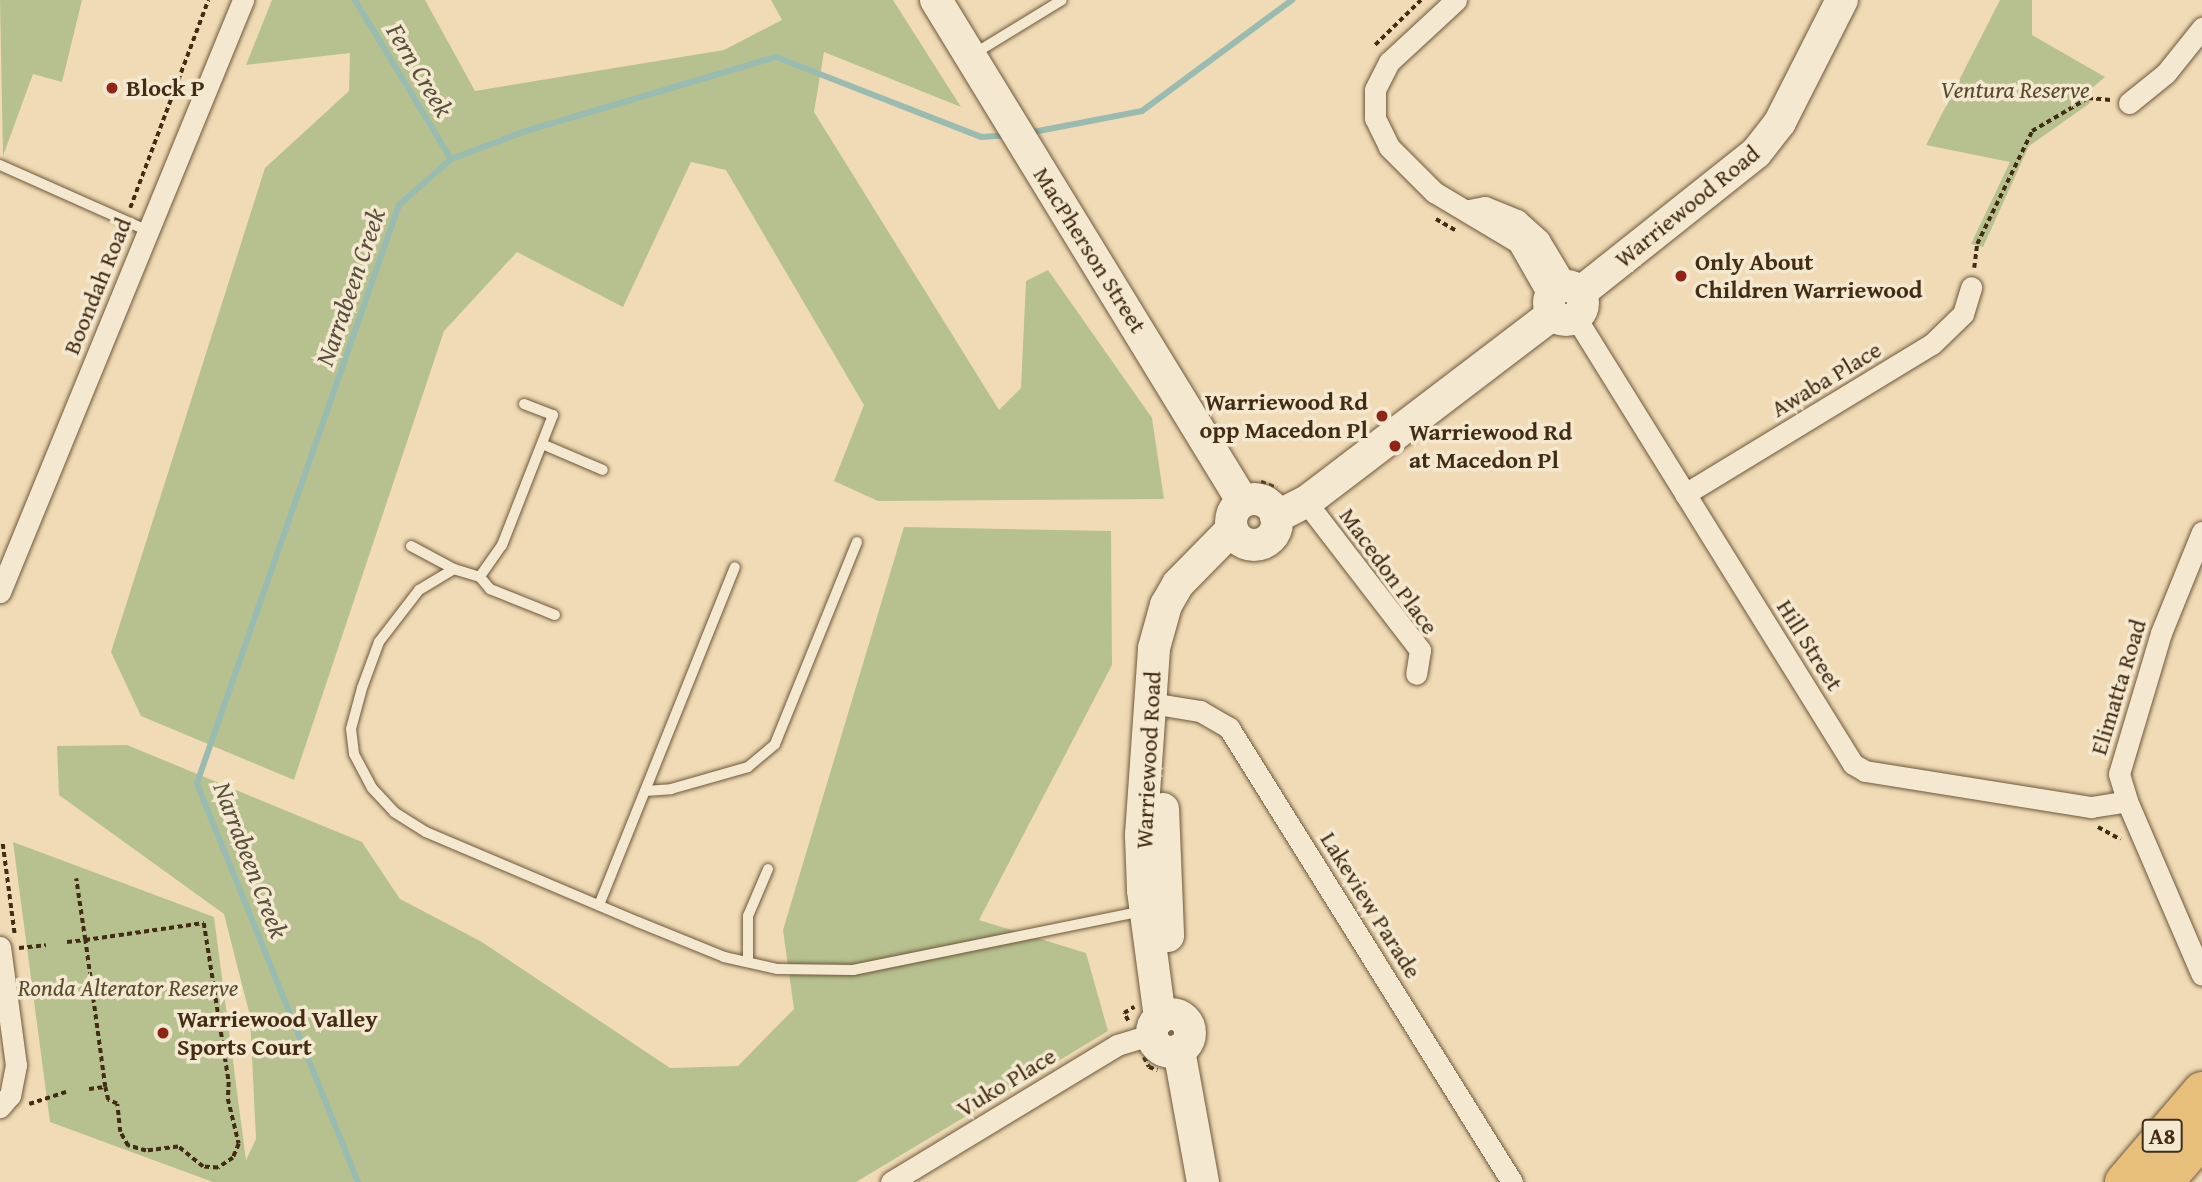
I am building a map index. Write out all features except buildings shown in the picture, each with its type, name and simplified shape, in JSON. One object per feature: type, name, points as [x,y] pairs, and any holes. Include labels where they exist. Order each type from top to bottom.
[{"type":"highway","name":"A8","points":[[2124,1182],[2202,1091]]},
{"type":"highway","name":"A8","points":[[2164,1182],[2202,1138]]},
{"type":"street","name":"Boondah Road","points":[[0,592],[243,0]]},
{"type":"street","name":"MacPherson Street","points":[[936,0],[1244,512]]},
{"type":"street","name":"Hill Street","points":[[1456,0],[1389,62],[1373,102],[1382,135],[1397,158],[1434,192],[1469,210],[1485,207],[1517,219],[1539,240],[1565,301],[1853,764],[1865,771],[2091,807],[2127,801]]},
{"type":"street","name":"Warriewood Road","points":[[1162,1022],[1146,910],[1142,835],[1160,704],[1176,636],[1188,600],[1212,569],[1244,512],[1264,501],[1276,517],[1297,494],[1565,301],[1756,153],[1780,122],[1842,0]]},
{"type":"street","points":[[2129,103],[2166,74],[2202,28]]},
{"type":"street","name":"Awaba Place","points":[[1685,494],[1933,344],[1963,314],[1971,287]]},
{"type":"street","name":"Macedon Place","points":[[1297,494],[1420,650],[1416,674]]},
{"type":"street","name":"Elimatta Road","points":[[2202,531],[2161,633],[2119,774],[2127,801],[2202,975]]},
{"type":"street","name":"Warriewood Road","points":[[1160,704],[1163,818],[1162,1022]]},
{"type":"street","name":"Lakeview Parade","points":[[1160,704],[1200,711],[1229,728],[1511,1182]]},
{"type":"street","points":[[0,1107],[10,1095],[16,1065],[8,948]]},
{"type":"street","points":[[1162,1022],[1190,1030],[1180,1051],[1203,1182]]},
{"type":"street","name":"Vuko Place","points":[[891,1182],[1117,1045],[1162,1022]]},
{"type":"lane","points":[[970,56],[1062,0]]},
{"type":"lane","points":[[0,165],[148,231]]},
{"type":"lane","points":[[480,577],[502,545],[553,415],[524,404]]},
{"type":"lane","points":[[542,444],[603,470]]},
{"type":"lane","points":[[645,791],[671,789],[748,767],[775,744],[857,542]]},
{"type":"lane","points":[[411,546],[454,569],[480,577],[490,589],[555,615]]},
{"type":"lane","points":[[599,905],[735,567]]},
{"type":"lane","points":[[454,569],[419,590],[379,642],[351,729],[354,754],[372,788],[394,812],[426,832],[724,957],[778,969],[852,970],[1146,910]]},
{"type":"lane","points":[[748,962],[748,916],[768,869]]},
{"type":"path","points":[[125,221],[208,0]]},
{"type":"path","points":[[1971,287],[1977,244],[2032,131],[2088,97],[2129,103]]},
{"type":"path","points":[[1244,512],[1264,485],[1297,494]]},
{"type":"path","points":[[67,942],[85,940],[204,923],[229,1082],[228,1099],[239,1144],[233,1158],[218,1168],[203,1167],[178,1147],[146,1151],[128,1146],[120,1132],[117,1104],[108,1100],[105,1087],[85,940],[76,879]]},
{"type":"path","points":[[8,948],[46,945]]},
{"type":"path","points":[[89,1089],[105,1087]]},
{"type":"path","points":[[25,1107],[66,1092]]},
{"type":"green space","points":[[0,0],[82,0],[62,82],[33,74],[3,156]]},
{"type":"green space","points":[[272,0],[425,0],[475,91],[724,50],[782,20],[771,0],[893,0],[961,107],[824,52],[814,112],[999,410],[1021,388],[1026,281],[1048,270],[1152,418],[1164,499],[878,501],[834,481],[864,405],[726,170],[691,162],[623,307],[517,252],[444,331],[294,780],[141,716],[111,652],[265,168],[349,91],[350,53],[246,65]]},
{"type":"green space","name":"Ventura Reserve","points":[[2000,0],[2032,0],[2032,35],[2105,77],[2092,88],[2090,103],[2029,146],[1983,247],[1971,244],[2010,162],[1926,145]]},
{"type":"green space","name":"Ronda Alterator Reserve","points":[[904,527],[1111,531],[1112,665],[979,920],[1086,953],[1108,1031],[856,1182],[213,1182],[50,1122],[13,842],[214,917],[246,1160],[256,1139],[250,1016],[224,914],[59,795],[57,746],[127,745],[362,842],[400,899],[482,942],[670,1068],[738,1066],[794,1009],[783,930]]},
{"type":"waterway","name":"Fern Creek","points":[[355,0],[451,159]]},
{"type":"waterway","name":"Narrabeen Creek","points":[[1028,133],[1142,111],[1292,0]]},
{"type":"waterway","name":"Narrabeen Creek","points":[[358,1182],[197,783],[399,205],[451,159],[526,131],[776,57],[981,137],[1007,135]]},
{"type":"place","name":"Block P","points":[[112,88]]},
{"type":"place","name":"Only About Children Warriewood","points":[[1681,276]]},
{"type":"place","name":"Warriewood Rd opp Macedon Pl","points":[[1382,416]]},
{"type":"place","name":"Warriewood Rd at Macedon Pl","points":[[1395,446]]},
{"type":"place","name":"Warriewood Valley Sports Court","points":[[163,1033]]}]
